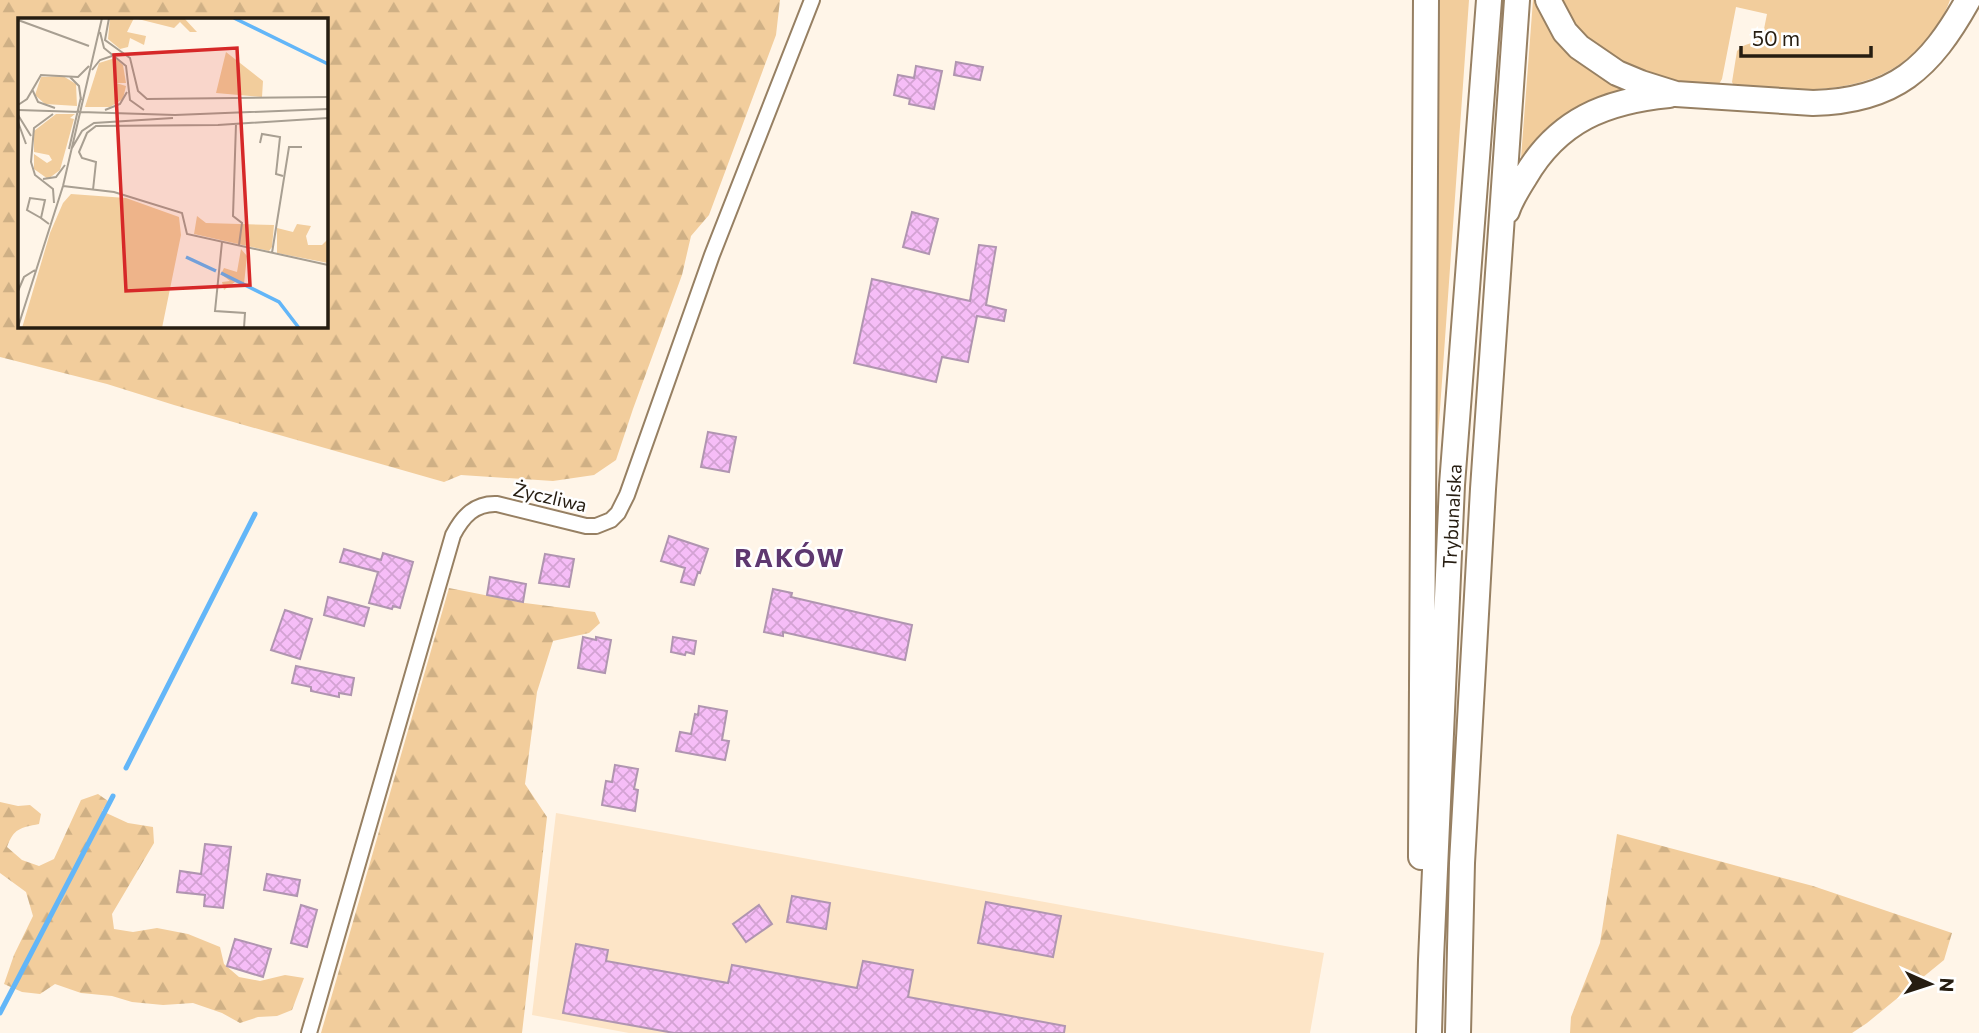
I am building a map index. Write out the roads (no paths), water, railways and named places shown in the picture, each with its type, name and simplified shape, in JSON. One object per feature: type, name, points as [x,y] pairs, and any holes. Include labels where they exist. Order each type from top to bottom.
[{"type":"highway","points":[[1426,0],[1420,848],[1431,960]]},
{"type":"highway","name":"Trybunalska","points":[[1429,1033],[1452,485],[1489,0]]},
{"type":"highway","name":"Trybunalska","points":[[1458,1033],[1462,849],[1482,502],[1517,0]]},
{"type":"highway","points":[[1548,0],[1565,32],[1588,55],[1617,73],[1676,94]]},
{"type":"highway","points":[[1502,224],[1528,170],[1559,133],[1581,118],[1613,104],[1676,94],[1803,103],[1861,97],[1888,87],[1915,70],[1944,41],[1962,7]]},
{"type":"street","name":"Życzliwa","points":[[309,1033],[453,535],[468,513],[488,503],[586,526],[603,524],[618,513],[627,495],[712,255],[812,0]]},
{"type":"waterway","points":[[126,768],[255,514]]},
{"type":"waterway","points":[[0,1013],[113,796]]},
{"type":"district","name":"RAKÓW","points":[[790,558]]}]
